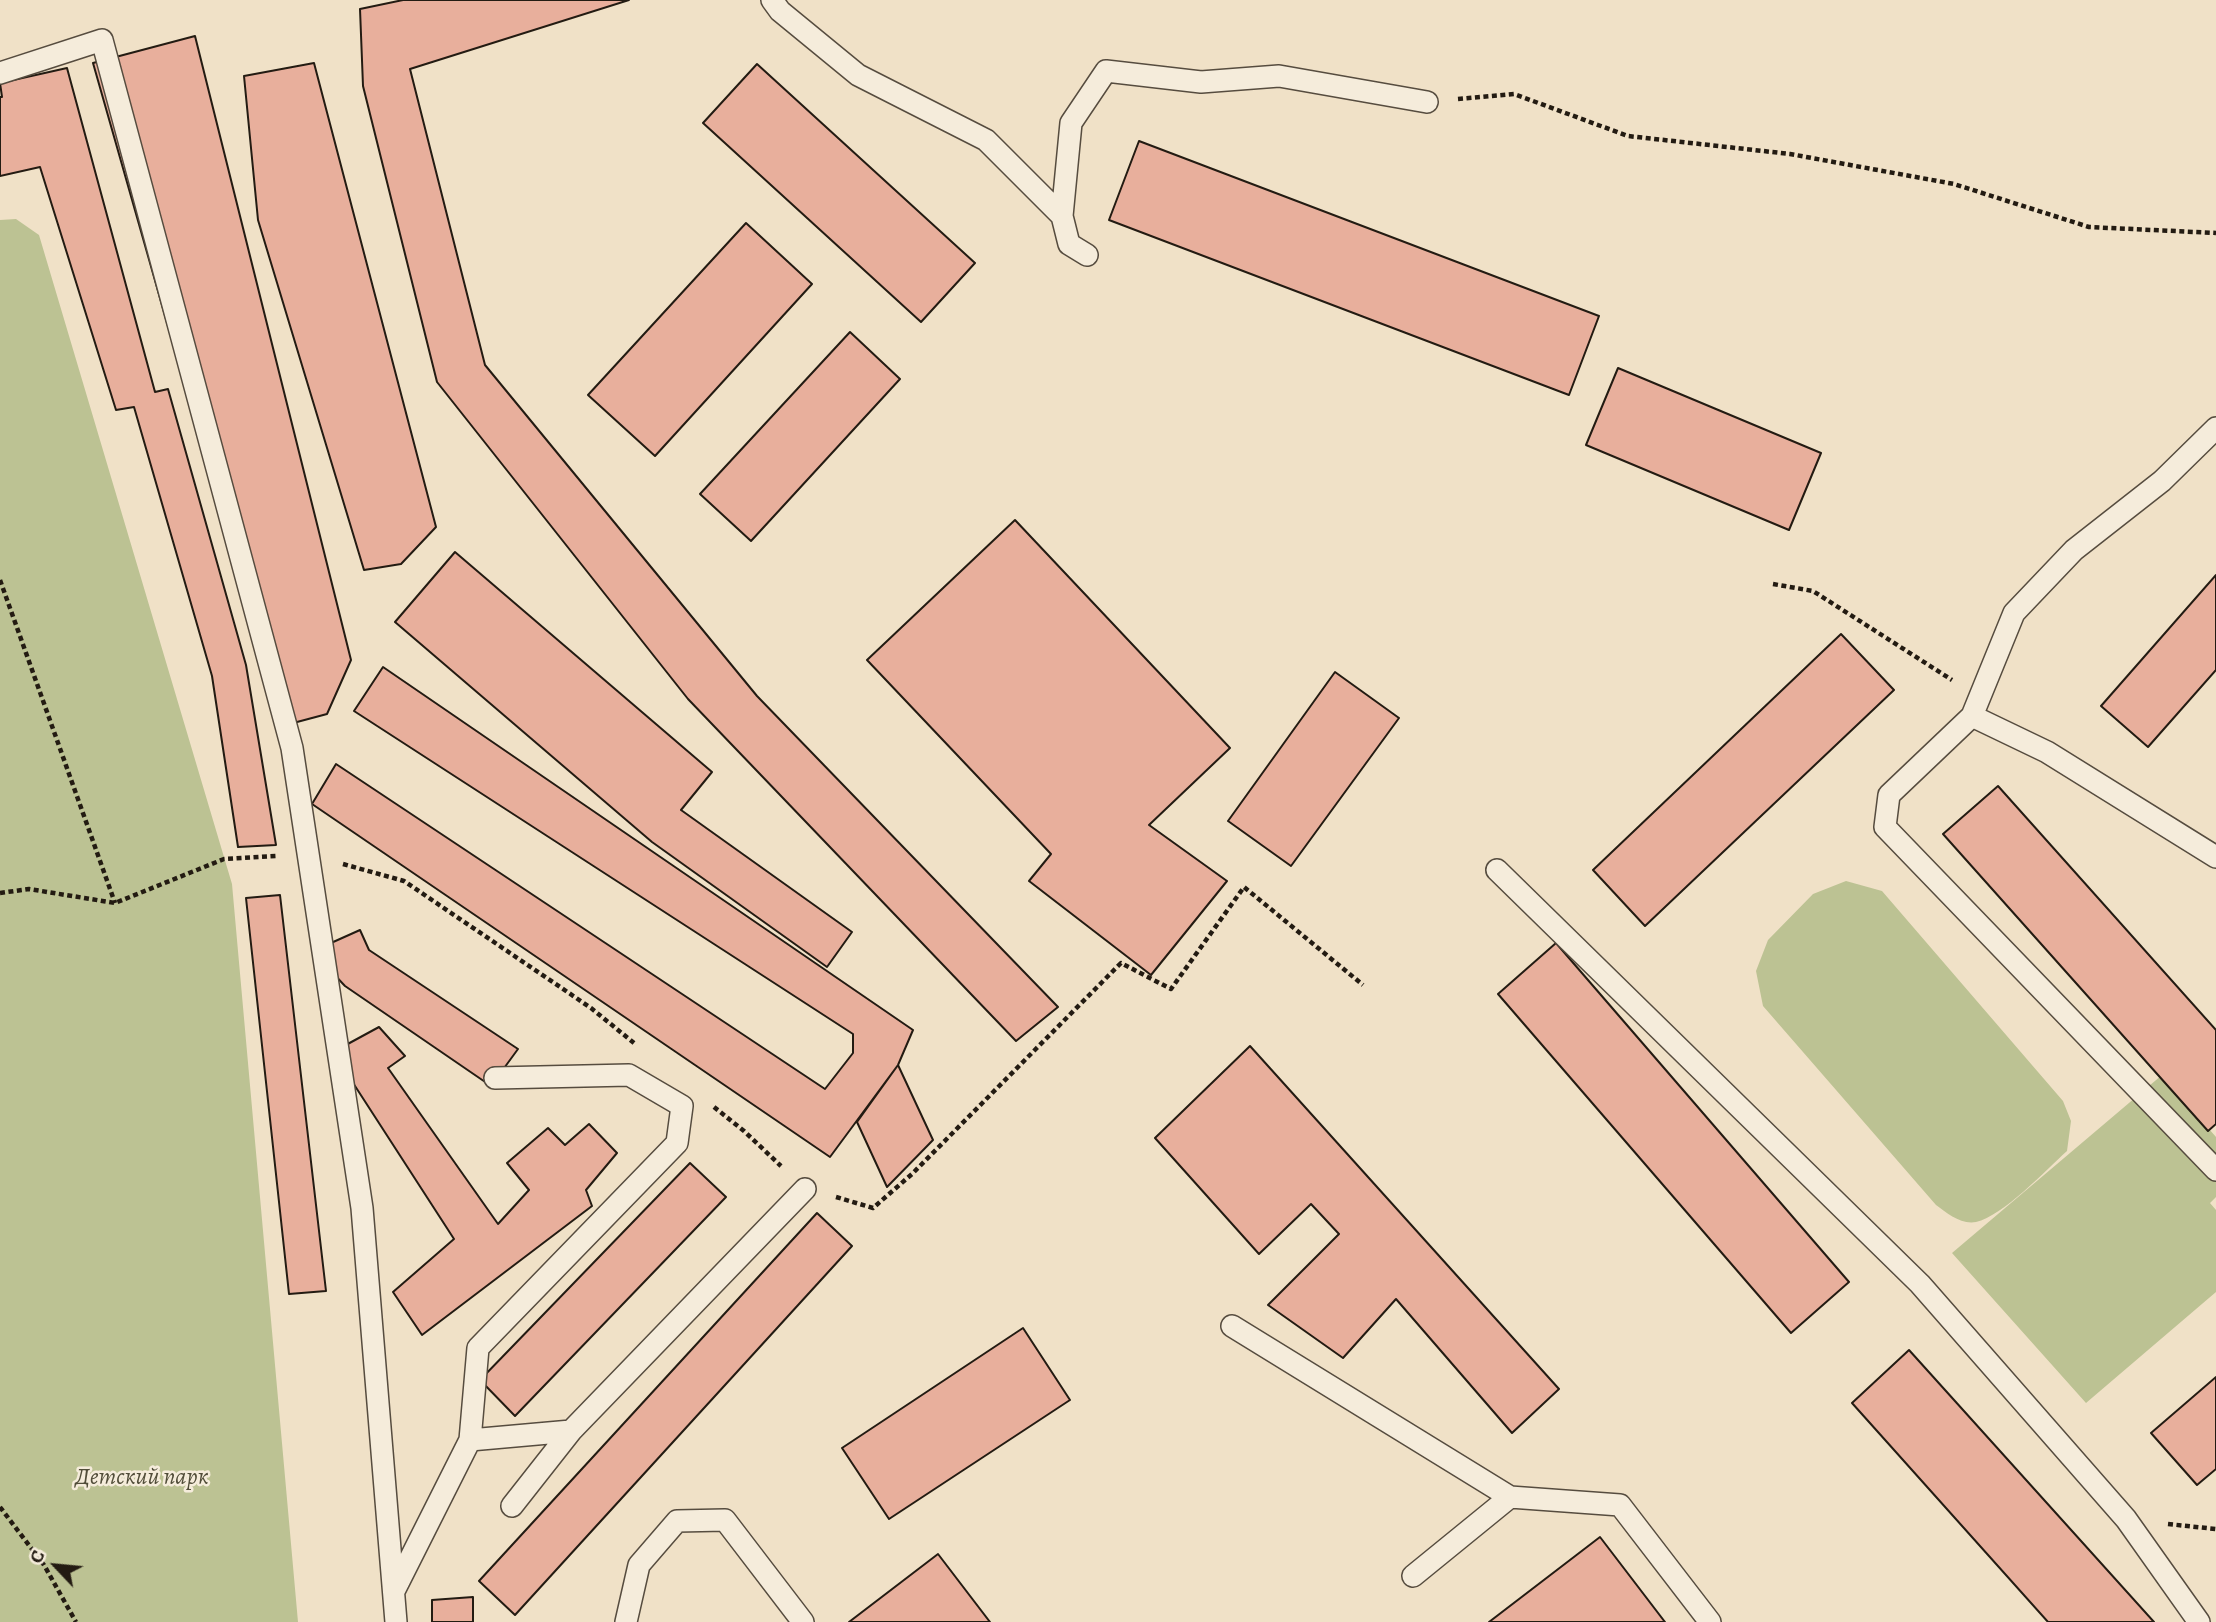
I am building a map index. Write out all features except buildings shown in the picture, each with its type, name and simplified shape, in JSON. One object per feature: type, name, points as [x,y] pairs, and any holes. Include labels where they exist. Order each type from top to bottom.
[{"type":"lane","points":[[772,0],[780,11],[858,75],[986,140],[1062,216]]},
{"type":"lane","points":[[0,73],[102,40],[292,748],[362,1208],[396,1622]]},
{"type":"lane","points":[[1087,255],[1069,244],[1062,216],[1071,123],[1106,71],[1201,82],[1279,76],[1427,102]]},
{"type":"lane","points":[[2216,428],[2162,481],[2074,550],[2014,614],[1975,707],[1889,794],[1885,827],[2216,1170]]},
{"type":"lane","points":[[1975,707],[2216,857]]},
{"type":"lane","points":[[1497,870],[1920,1284],[2126,1519],[2199,1622]]},
{"type":"lane","points":[[393,1592],[470,1440],[478,1348],[677,1143],[682,1106],[629,1075],[495,1079]]},
{"type":"lane","points":[[512,1506],[571,1431],[805,1189]]},
{"type":"lane","points":[[1232,1326],[1510,1497],[1620,1505],[1710,1622]]},
{"type":"lane","points":[[470,1440],[571,1431]]},
{"type":"lane","points":[[1413,1576],[1510,1497]]},
{"type":"lane","points":[[626,1622],[639,1565],[677,1521],[725,1520],[803,1622]]},
{"type":"path","points":[[1427,102],[1514,94],[1628,136],[1790,154],[1954,184],[2089,226],[2216,233]]},
{"type":"path","points":[[0,580],[115,903]]},
{"type":"path","points":[[1773,584],[1813,591],[1975,707]]},
{"type":"path","points":[[0,893],[29,889],[115,903],[224,859],[309,854],[404,881],[591,1008],[642,1049]]},
{"type":"path","points":[[713,1107],[744,1131],[805,1189],[873,1208],[912,1174],[1121,963],[1171,989],[1244,887],[1363,985]]},
{"type":"path","points":[[0,1507],[44,1565],[76,1622]]},
{"type":"green space","name":"Детский парк","points":[[16,219],[39,235],[232,884],[298,1622],[0,1622],[0,220]]},
{"type":"green space","points":[[1846,881],[1882,891],[2063,1101],[2071,1121],[2067,1151],[2024,1191],[1987,1218],[1965,1222],[1954,1218],[1936,1205],[1763,1006],[1756,971],[1768,940],[1813,894]]},
{"type":"green space","points":[[2162,1075],[2216,1137],[2216,1197],[2210,1203],[2216,1210],[2216,1292],[2086,1403],[1952,1253]]}]
